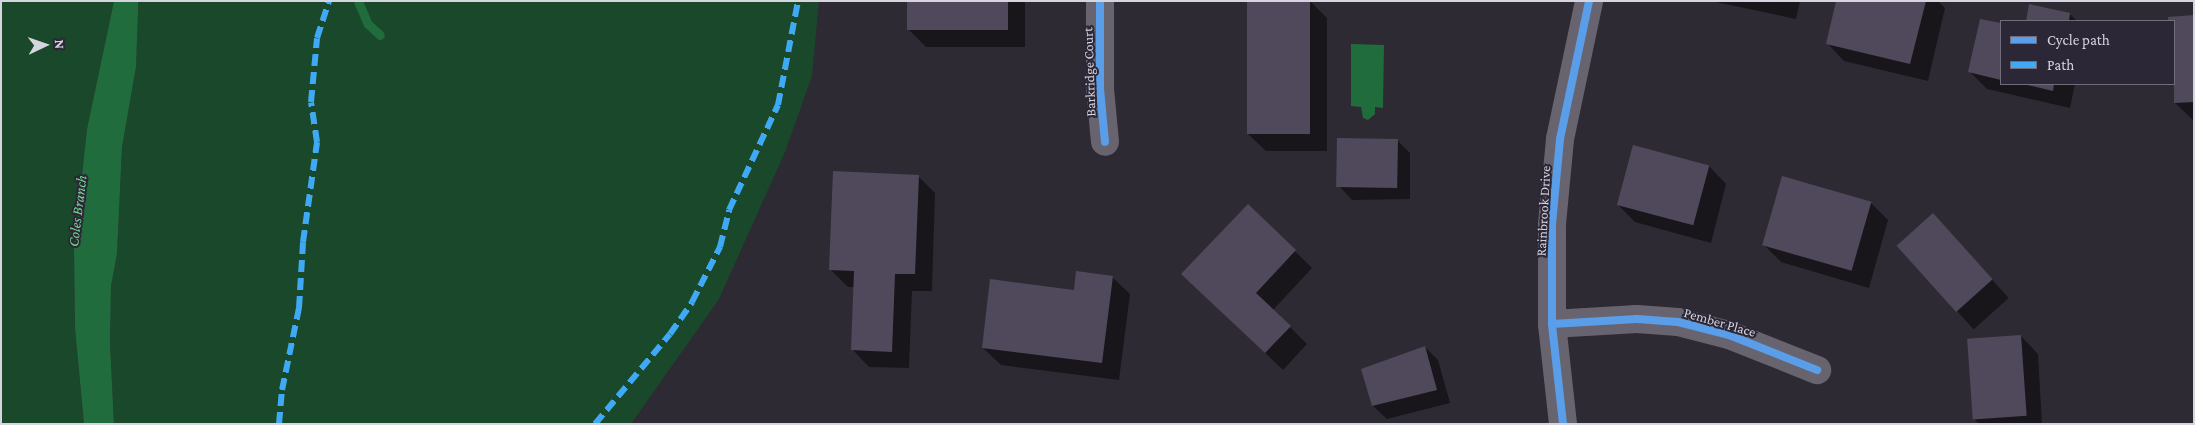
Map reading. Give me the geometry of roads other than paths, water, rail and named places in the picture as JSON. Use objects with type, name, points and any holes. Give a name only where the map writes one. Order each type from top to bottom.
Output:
[{"type":"street","name":"Barkridge Court","points":[[1100,1],[1100,89],[1105,142]]},
{"type":"street","name":"Rainbrook Drive","points":[[1563,424],[1552,324],[1552,224],[1560,139],[1588,1]]},
{"type":"street","name":"Pember Place","points":[[1552,324],[1637,319],[1678,322],[1730,335],[1817,370]]},
{"type":"waterway","points":[[358,1],[368,24],[380,35]]},
{"type":"water label","name":"Coles Branch","points":[[78,211]]}]
